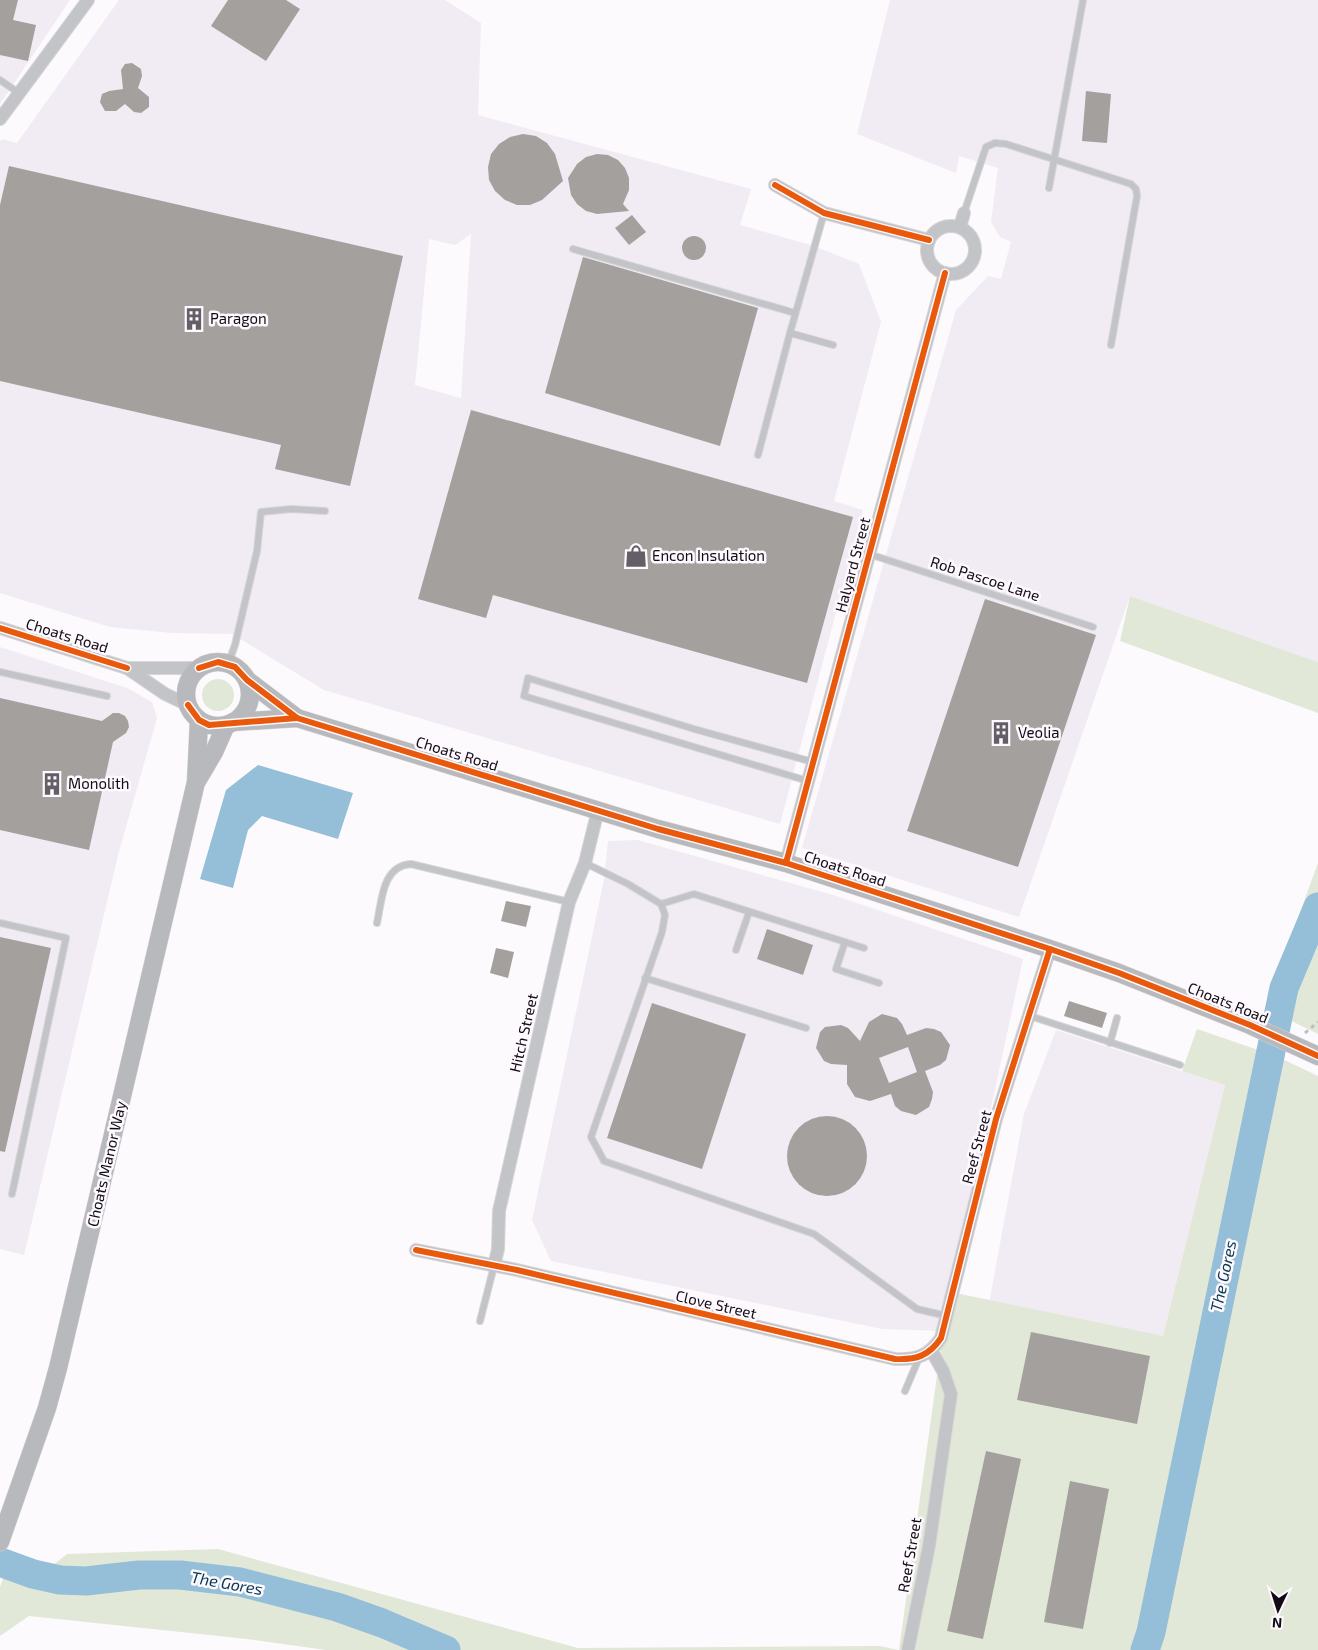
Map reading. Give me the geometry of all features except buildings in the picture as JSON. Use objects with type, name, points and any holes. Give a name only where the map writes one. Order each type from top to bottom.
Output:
[{"type":"street","points":[[0,119],[88,0]]},
{"type":"street","points":[[775,185],[824,213],[929,240]]},
{"type":"street","points":[[960,227],[964,214]]},
{"type":"street","points":[[945,226],[960,227],[971,236],[976,250],[974,257],[966,269],[952,274],[945,273],[932,264],[928,256],[929,240],[938,229],[945,226]]},
{"type":"street","name":"Halyard Street","points":[[786,863],[945,273]]},
{"type":"street","name":"Choats Road","points":[[0,628],[127,668],[166,694],[188,705]]},
{"type":"street","points":[[213,663],[228,664],[236,667],[247,680],[250,696],[249,704],[240,718],[229,724],[209,725],[199,720],[188,705],[187,685],[199,668],[213,663]]},
{"type":"street","name":"Choats Road","points":[[127,668],[199,668]]},
{"type":"street","name":"Choats Road","points":[[247,680],[297,718],[598,810],[786,863],[1050,949],[1119,973],[1250,1025],[1318,1056]]},
{"type":"street","name":"Choats Road","points":[[229,724],[297,718]]},
{"type":"street","name":"Choats Manor Way","points":[[0,1542],[47,1408],[58,1368],[196,782],[199,720]]},
{"type":"street","name":"Choats Manor Way","points":[[196,782],[229,724]]},
{"type":"street","name":"Hitch Street","points":[[494,1266],[498,1249],[498,1211],[569,902],[585,863],[598,810]]},
{"type":"street","name":"Reef Street","points":[[908,1650],[929,1546],[951,1394],[943,1371],[931,1350],[941,1338],[948,1316],[996,1119],[1050,949]]},
{"type":"street","name":"Clove Street","points":[[416,1250],[494,1266],[895,1359],[919,1358]]},
{"type":"street","points":[[919,1358],[931,1350]]},
{"type":"lane","points":[[1049,188],[1083,0]]},
{"type":"lane","points":[[0,80],[19,93]]},
{"type":"lane","points":[[964,214],[986,147],[995,143],[1006,144],[1131,184],[1136,189],[1111,345]]},
{"type":"lane","points":[[758,455],[795,313],[824,213]]},
{"type":"lane","points":[[572,249],[795,313]]},
{"type":"lane","points":[[790,333],[833,344]]},
{"type":"lane","points":[[228,664],[235,645],[257,550],[261,512],[291,509],[324,512]]},
{"type":"lane","name":"Rob Pascoe Lane","points":[[868,554],[1093,628]]},
{"type":"lane","points":[[0,672],[108,696]]},
{"type":"lane","points":[[808,780],[524,696],[528,678],[694,729],[813,762]]},
{"type":"lane","points":[[585,863],[628,884],[661,904],[665,915],[662,932],[591,1137],[604,1161],[814,1234],[917,1309],[948,1316]]},
{"type":"lane","points":[[378,923],[387,879],[394,868],[411,864],[569,902]]},
{"type":"lane","points":[[661,904],[681,896],[694,894],[864,948]]},
{"type":"lane","points":[[736,950],[749,912]]},
{"type":"lane","points":[[0,923],[66,938],[12,1194]]},
{"type":"lane","points":[[845,942],[836,969],[878,983]]},
{"type":"lane","points":[[645,978],[806,1028]]},
{"type":"lane","points":[[1030,1016],[1180,1065]]},
{"type":"lane","points":[[1110,1043],[1117,1018]]},
{"type":"lane","points":[[480,1322],[494,1266]]},
{"type":"lane","points":[[904,1391],[919,1358]]},
{"type":"shaded area","points":[[0,0],[70,0],[0,104]]},
{"type":"shaded area","points":[[119,0],[445,0],[481,23],[478,115],[751,189],[740,225],[814,246],[859,264],[881,322],[834,501],[863,510],[780,824],[324,690],[232,634],[172,633],[110,627],[0,593],[0,142],[2,139],[17,143]],"holes":[[[471,234],[461,398],[415,385],[429,239],[455,245]]]},
{"type":"shaded area","points":[[890,0],[1318,0],[1318,662],[1130,596],[1019,917],[802,848],[956,310],[988,276],[1001,279],[1011,242],[1000,237],[991,222],[998,168],[959,156],[956,173],[857,134]]},
{"type":"shaded area","points":[[0,647],[127,688],[152,702],[157,718],[118,855],[24,1255],[0,1249]]},
{"type":"shaded area","points":[[638,840],[833,895],[1023,959],[943,1331],[882,1329],[551,1261],[532,1220],[604,880],[608,841]]},
{"type":"shaded area","points":[[1056,1030],[1225,1085],[1163,1336],[1076,1650],[925,1650],[1024,1114]]},
{"type":"green space","points":[[1130,596],[1318,662],[1318,713],[1120,641]]},
{"type":"green space","points":[[218,679],[224,680],[229,684],[233,689],[233,701],[229,706],[224,710],[218,711],[212,710],[207,706],[203,701],[202,695],[203,689],[207,684],[212,680]]},
{"type":"green space","points":[[1318,863],[1318,1034],[1265,1008]]},
{"type":"green space","points":[[1197,1029],[1276,1056],[1318,1076],[1318,1650],[899,1650],[943,1332],[951,1292],[1163,1336],[1225,1085],[1182,1071]]},
{"type":"green space","points":[[218,1549],[578,1648],[880,1646],[898,1650],[326,1650],[247,1639],[29,1616],[0,1636],[0,1587],[6,1570],[34,1580],[67,1554]]},
{"type":"water","points":[[258,765],[353,793],[338,839],[262,816],[248,830],[233,888],[200,879],[226,790]]},
{"type":"water","points":[[0,1554],[38,1568],[60,1570],[55,1587],[0,1568]]},
{"type":"waterway","name":"The Gores","points":[[1145,1650],[1151,1632],[1284,988],[1318,907]]},
{"type":"waterway","name":"The Gores","points":[[0,1562],[33,1574],[60,1580],[86,1581],[139,1575],[180,1575],[240,1582],[337,1607],[382,1623],[446,1650]]},
{"type":"cycle path","points":[[775,185],[824,213],[929,240]]},
{"type":"cycle path","points":[[786,863],[945,273]]},
{"type":"cycle path","points":[[0,628],[127,668]]},
{"type":"cycle path","points":[[199,668],[218,662],[235,667],[247,680],[297,718],[658,829],[786,863],[1050,949],[1119,973],[1250,1025],[1318,1056]]},
{"type":"cycle path","points":[[188,705],[199,720],[209,725],[297,718]]},
{"type":"cycle path","points":[[416,1250],[517,1270],[895,1359],[909,1359],[921,1356],[932,1349],[941,1338],[996,1119],[1050,949]]},
{"type":"place","name":"Paragon","points":[[194,319]]},
{"type":"place","name":"Encon Insulation","points":[[636,556]]},
{"type":"place","name":"Veolia","points":[[1001,733]]},
{"type":"place","name":"Monolith","points":[[52,784]]}]
